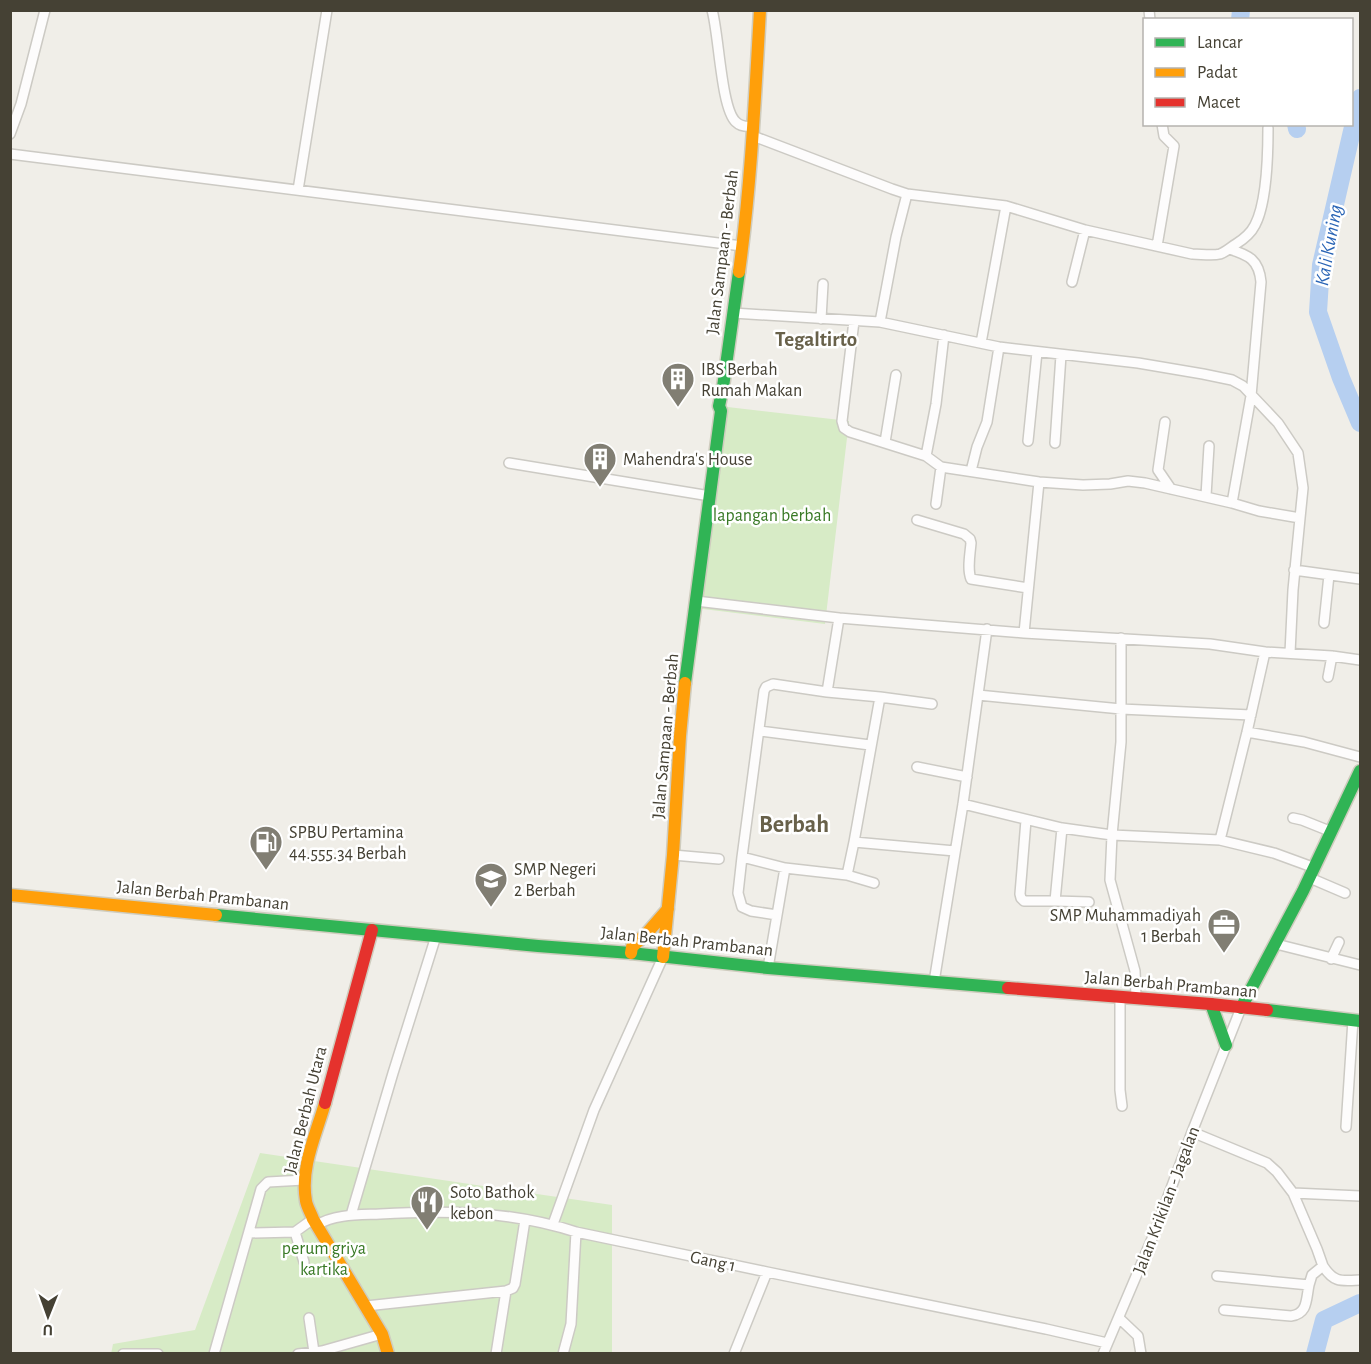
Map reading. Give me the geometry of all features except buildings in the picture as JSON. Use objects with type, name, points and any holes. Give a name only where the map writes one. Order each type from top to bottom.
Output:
[{"type":"main road","name":"Jalan Sampaan - Berbah","points":[[663,957],[685,685],[721,411],[719,406],[742,246],[754,131],[760,10]]},
{"type":"main road","points":[[1241,1008],[1312,873],[1360,771]]},
{"type":"main road","name":"Jalan Berbah Prambanan","points":[[10,895],[768,968],[1136,997],[1357,1020]]},
{"type":"main road","points":[[631,953],[632,947],[668,909]]},
{"type":"main road","name":"Jalan Berbah Utara","points":[[372,930],[307,1161],[304,1180],[306,1203],[315,1222],[382,1334],[388,1353]]},
{"type":"main road","points":[[1211,1004],[1226,1045]]},
{"type":"street","points":[[10,134],[21,104],[45,10]]},
{"type":"street","points":[[298,190],[327,10]]},
{"type":"street","points":[[712,10],[726,99],[731,116],[736,123],[907,194],[1006,206],[1085,230],[1192,254],[1220,254],[1246,238],[1261,212],[1267,162],[1268,128]]},
{"type":"street","points":[[10,100],[21,104]]},
{"type":"street","points":[[1157,246],[1174,146],[1164,136],[1162,126]]},
{"type":"street","points":[[10,154],[742,246]]},
{"type":"street","points":[[880,322],[896,237],[907,194]]},
{"type":"street","points":[[981,343],[1006,206]]},
{"type":"street","points":[[1072,282],[1085,230]]},
{"type":"street","points":[[1229,249],[1240,252],[1255,261],[1260,271],[1251,396],[1232,503]]},
{"type":"street","points":[[821,319],[823,284]]},
{"type":"street","points":[[733,313],[880,322],[999,347],[1138,363],[1213,376],[1232,380],[1243,386],[1278,423],[1298,453],[1303,488],[1294,570],[1290,653]]},
{"type":"street","points":[[854,321],[842,420],[844,428],[850,432],[926,456],[941,467],[1039,482],[1083,485],[1145,483],[1206,496],[1259,511],[1300,518]]},
{"type":"street","points":[[926,456],[936,404],[944,335]]},
{"type":"street","points":[[971,471],[987,422],[999,347]]},
{"type":"street","points":[[1028,441],[1037,352]]},
{"type":"street","points":[[1055,443],[1061,355]]},
{"type":"street","points":[[885,442],[896,375]]},
{"type":"street","points":[[1165,422],[1158,470],[1171,489]]},
{"type":"street","points":[[1206,496],[1209,446]]},
{"type":"street","points":[[508,463],[710,496]]},
{"type":"street","points":[[936,504],[941,467]]},
{"type":"street","points":[[1024,633],[1039,482]]},
{"type":"street","points":[[917,520],[964,534],[970,539],[969,577],[971,579],[1028,588]]},
{"type":"street","points":[[1294,570],[1360,579]]},
{"type":"street","points":[[1324,622],[1329,575]]},
{"type":"street","points":[[696,601],[839,618],[1024,633],[1210,644],[1265,652],[1360,660]]},
{"type":"street","points":[[827,692],[839,618]]},
{"type":"street","points":[[934,982],[963,804],[987,629]]},
{"type":"street","points":[[1121,638],[1121,742],[1110,880],[1135,971],[1136,997]]},
{"type":"street","points":[[1220,840],[1265,652]]},
{"type":"street","points":[[1328,677],[1332,656]]},
{"type":"street","points":[[777,915],[751,911],[742,907],[738,886],[764,691],[773,684],[932,704]]},
{"type":"street","points":[[978,695],[1121,709],[1251,715]]},
{"type":"street","points":[[847,875],[879,697]]},
{"type":"street","points":[[760,731],[870,745]]},
{"type":"street","points":[[1247,732],[1304,742],[1360,756]]},
{"type":"street","points":[[917,767],[967,777]]},
{"type":"street","points":[[963,804],[1062,828],[1112,835],[1220,840],[1274,853],[1345,893]]},
{"type":"street","points":[[1293,818],[1332,832]]},
{"type":"street","points":[[1026,820],[1021,898],[1024,901],[1089,902]]},
{"type":"street","points":[[1055,901],[1062,828]]},
{"type":"street","points":[[854,842],[955,851]]},
{"type":"street","points":[[673,855],[720,859]]},
{"type":"street","points":[[742,857],[785,868],[847,875],[874,883]]},
{"type":"street","points":[[768,968],[785,868]]},
{"type":"street","points":[[351,1215],[436,936]]},
{"type":"street","points":[[1331,959],[1339,942]]},
{"type":"street","points":[[1276,944],[1360,965]]},
{"type":"street","points":[[553,1224],[594,1110],[663,957]]},
{"type":"street","points":[[1120,996],[1122,1106]]},
{"type":"street","name":"Jalan Krikilan - Jagalan","points":[[1103,1353],[1154,1234],[1241,1008]]},
{"type":"street","points":[[1346,1127],[1357,1020]]},
{"type":"street","points":[[1192,1132],[1267,1163],[1293,1193],[1329,1276],[1336,1280],[1360,1280]]},
{"type":"street","points":[[214,1353],[261,1189],[268,1182],[304,1180]]},
{"type":"street","points":[[1293,1193],[1360,1196]]},
{"type":"street","name":"Gang 1","points":[[295,1232],[315,1222],[351,1215],[430,1211],[478,1213],[553,1224],[576,1232],[1107,1343]]},
{"type":"street","points":[[366,1306],[506,1291],[513,1288],[525,1220]]},
{"type":"street","points":[[249,1233],[295,1232],[304,1262]]},
{"type":"street","points":[[563,1353],[571,1324],[576,1232]]},
{"type":"street","points":[[1224,1310],[1298,1315],[1304,1309],[1312,1275],[1323,1266]]},
{"type":"street","points":[[735,1353],[767,1272]]},
{"type":"street","points":[[1217,1276],[1309,1285]]},
{"type":"street","points":[[496,1353],[506,1291]]},
{"type":"street","points":[[309,1318],[319,1352]]},
{"type":"street","points":[[1119,1318],[1138,1336],[1141,1353]]},
{"type":"street","points":[[298,1353],[319,1352],[382,1334]]},
{"type":"street","points":[[123,1353],[158,1353]]},
{"type":"green space","name":"lapangan berbah","points":[[719,406],[849,421],[825,624],[695,608]]},
{"type":"green space","name":"perum griya kartika","points":[[260,1153],[612,1205],[612,1353],[111,1354],[113,1344],[195,1330]]},
{"type":"waterway","points":[[1240,18],[1241,10]]},
{"type":"waterway","name":"Kali Kuning","points":[[1360,98],[1321,265],[1318,312],[1341,378],[1360,423]]},
{"type":"waterway","points":[[1315,1354],[1324,1320],[1360,1303]]},
{"type":"traffic: fast","points":[[685,683],[721,411],[719,406],[739,272]]},
{"type":"traffic: fast","points":[[1241,1008],[1303,891],[1360,771]]},
{"type":"traffic: fast","points":[[216,915],[631,953],[768,968],[1008,988]]},
{"type":"traffic: fast","points":[[1211,1004],[1226,1045]]},
{"type":"traffic: fast","points":[[1267,1010],[1360,1021]]},
{"type":"traffic: slow","points":[[739,272],[750,174],[760,10]]},
{"type":"traffic: slow","points":[[663,957],[673,855],[685,683]]},
{"type":"traffic: slow","points":[[10,895],[216,915]]},
{"type":"traffic: slow","points":[[631,953],[632,947],[668,909]]},
{"type":"traffic: slow","points":[[325,1103],[307,1163],[305,1176],[307,1203],[313,1219],[382,1334],[388,1354]]},
{"type":"traffic: jam","points":[[325,1103],[372,930]]},
{"type":"traffic: jam","points":[[1008,988],[1267,1010]]},
{"type":"place","name":"IBS Berbah Rumah Makan","points":[[678,408]]},
{"type":"place","name":"Mahendra's House","points":[[600,488]]},
{"type":"place","name":"SPBU Pertamina 44.555.34 Berbah","points":[[266,871]]},
{"type":"place","name":"SMP Negeri 2 Berbah","points":[[491,908]]},
{"type":"place","name":"SMP Muhammadiyah 1 Berbah","points":[[1224,954]]},
{"type":"place","name":"Soto Bathok kebon","points":[[427,1231]]},
{"type":"district","name":"Tegaltirto","points":[[816,339]]},
{"type":"district","name":"Berbah","points":[[794,824]]}]
